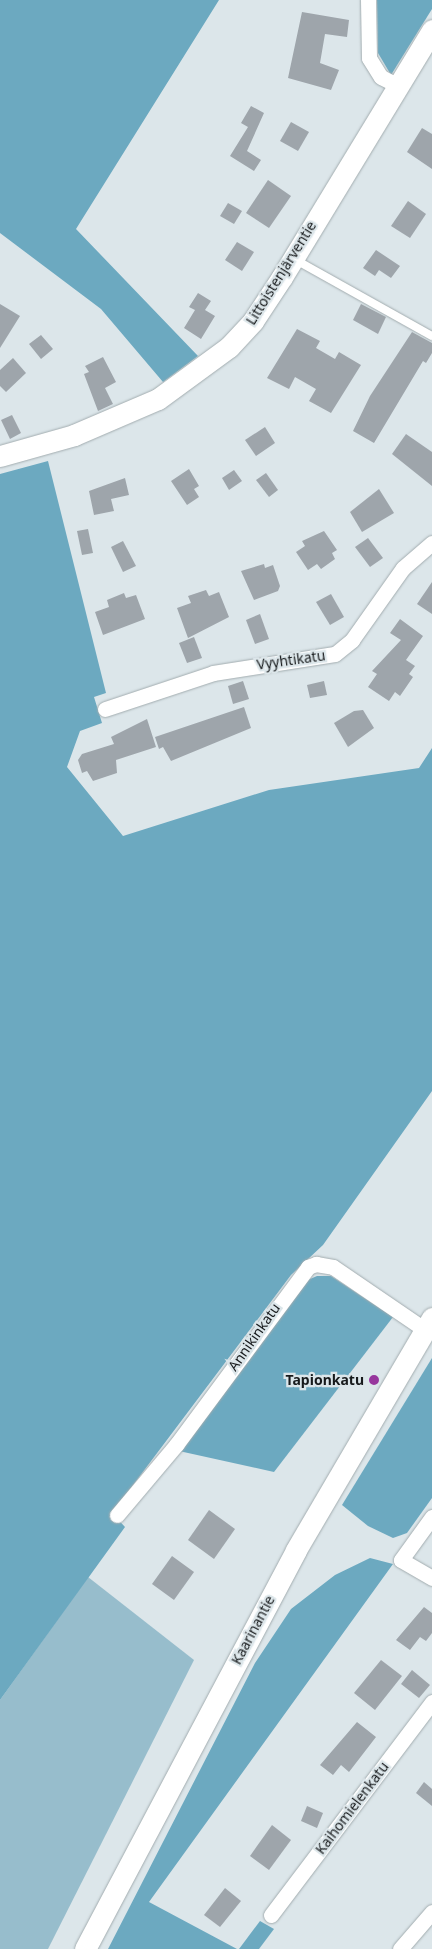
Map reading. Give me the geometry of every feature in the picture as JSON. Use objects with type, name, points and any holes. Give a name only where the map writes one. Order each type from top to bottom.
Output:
[{"type":"main road","name":"Littoistenjärventie","points":[[0,456],[74,435],[180,387],[253,321],[432,30]]},
{"type":"main road","name":"Kaarinantie","points":[[85,1949],[296,1550],[428,1323]]},
{"type":"street","points":[[368,0],[369,58],[381,77],[397,85]]},
{"type":"street","name":"Vyyhtikatu","points":[[105,708],[213,673],[335,654],[352,640],[403,568],[432,543]]},
{"type":"street","name":"Annikinkatu","points":[[117,1514],[176,1445],[308,1267],[333,1267],[428,1323]]},
{"type":"street","points":[[432,1517],[401,1560],[432,1578]]},
{"type":"street","name":"Kaihomielenkatu","points":[[271,1914],[432,1702]]},
{"type":"street","points":[[400,1949],[432,1911]]},
{"type":"lane","points":[[292,258],[432,336]]},
{"type":"shaded area","points":[[0,0],[219,0],[76,229],[198,356],[163,382],[101,309],[0,233]]},
{"type":"shaded area","points":[[377,0],[432,0],[432,9],[391,75],[378,53]]},
{"type":"shaded area","points":[[48,461],[106,693],[94,697],[102,723],[80,731],[67,767],[123,836],[269,790],[419,768],[432,748],[432,1091],[323,1245],[291,1275],[112,1513],[125,1527],[0,1700],[0,474]]},
{"type":"shaded area","points":[[317,1276],[331,1276],[393,1317],[274,1472],[179,1451],[303,1282]]},
{"type":"shaded area","points":[[432,1358],[432,1498],[407,1533],[393,1538],[368,1526],[342,1505]]},
{"type":"shaded area","points":[[370,1558],[393,1564],[149,1902],[237,1949],[108,1949],[255,1663],[291,1609],[335,1575]]},
{"type":"shaded area","points":[[88,1577],[194,1660],[48,1949],[0,1949],[0,1700]]},
{"type":"shaded area","points":[[260,1921],[274,1929],[259,1949],[239,1949]]},
{"type":"building","points":[[302,12],[349,20],[347,37],[325,34],[320,63],[339,70],[331,90],[288,78]]},
{"type":"building","points":[[251,106],[264,113],[247,151],[261,160],[254,171],[230,156],[248,127],[241,123]]},
{"type":"building","points":[[291,122],[309,132],[298,151],[280,141]]},
{"type":"building","points":[[422,128],[432,134],[432,169],[407,152]]},
{"type":"building","points":[[268,180],[291,196],[269,228],[246,213]]},
{"type":"building","points":[[408,201],[426,214],[410,238],[391,226]]},
{"type":"building","points":[[228,203],[242,211],[234,224],[220,216]]},
{"type":"building","points":[[237,242],[254,252],[242,271],[225,260]]},
{"type":"building","points":[[376,250],[400,266],[391,278],[379,270],[375,276],[363,268]]},
{"type":"building","points":[[198,293],[211,301],[205,310],[215,316],[201,339],[184,328],[195,310],[189,307]]},
{"type":"building","points":[[0,304],[20,316],[0,348]]},
{"type":"building","points":[[361,304],[386,317],[378,334],[353,320]]},
{"type":"building","points":[[297,329],[320,341],[316,348],[335,359],[339,352],[361,365],[331,413],[309,401],[316,389],[295,377],[289,389],[267,378]]},
{"type":"building","points":[[412,332],[432,343],[432,353],[426,363],[423,361],[374,443],[353,431],[370,396]]},
{"type":"building","points":[[41,335],[53,349],[41,359],[29,344]]},
{"type":"building","points":[[103,357],[116,382],[105,388],[113,404],[98,411],[84,374],[89,372],[85,366]]},
{"type":"building","points":[[13,358],[26,373],[6,392],[0,386],[0,370]]},
{"type":"building","points":[[12,415],[21,433],[10,439],[1,420]]},
{"type":"building","points":[[265,427],[275,443],[256,456],[245,440]]},
{"type":"building","points":[[406,434],[432,452],[432,486],[392,454]]},
{"type":"building","points":[[189,469],[199,486],[194,489],[199,497],[187,505],[171,481]]},
{"type":"building","points":[[234,470],[242,481],[229,490],[222,478]]},
{"type":"building","points":[[266,473],[278,490],[269,497],[256,480]]},
{"type":"building","points":[[125,478],[129,495],[111,499],[114,511],[94,515],[89,491]]},
{"type":"building","points":[[379,489],[394,513],[362,532],[350,512]]},
{"type":"building","points":[[88,529],[93,553],[82,555],[77,531]]},
{"type":"building","points":[[324,531],[337,550],[332,553],[335,559],[321,569],[317,564],[308,570],[296,552],[305,546],[302,541]]},
{"type":"building","points":[[368,538],[383,558],[370,567],[355,547]]},
{"type":"building","points":[[123,541],[136,566],[123,572],[111,547]]},
{"type":"building","points":[[264,564],[265,568],[273,565],[280,586],[278,591],[254,600],[241,571]]},
{"type":"building","points":[[432,582],[432,614],[417,604]]},
{"type":"building","points":[[206,590],[209,596],[219,592],[229,617],[188,638],[177,608],[191,603],[188,596]]},
{"type":"building","points":[[124,593],[126,598],[136,595],[145,619],[103,635],[95,612],[109,607],[107,600]]},
{"type":"building","points":[[331,594],[344,617],[330,625],[316,602]]},
{"type":"building","points":[[260,614],[269,639],[255,644],[246,620]]},
{"type":"building","points":[[400,619],[423,636],[406,660],[415,666],[409,674],[413,677],[400,696],[395,692],[389,701],[368,687],[377,674],[372,671],[401,640],[390,633]]},
{"type":"building","points":[[194,637],[202,658],[187,663],[179,643]]},
{"type":"building","points":[[243,681],[249,699],[233,704],[228,686]]},
{"type":"building","points":[[324,681],[327,695],[310,698],[307,685]]},
{"type":"building","points":[[244,707],[251,728],[171,761],[163,747],[159,749],[155,737]]},
{"type":"building","points":[[363,710],[374,728],[348,747],[334,723],[354,711]]},
{"type":"building","points":[[147,719],[156,747],[116,760],[117,773],[93,781],[87,771],[82,773],[78,760],[82,754],[114,744],[111,737]]},
{"type":"building","points":[[209,1510],[235,1529],[214,1559],[188,1540]]},
{"type":"building","points":[[172,1556],[194,1572],[174,1600],[152,1584]]},
{"type":"building","points":[[424,1607],[432,1613],[432,1633],[426,1641],[420,1637],[410,1650],[396,1640]]},
{"type":"building","points":[[381,1660],[402,1676],[375,1710],[354,1693]]},
{"type":"building","points":[[412,1670],[430,1685],[419,1698],[401,1684]]},
{"type":"building","points":[[357,1722],[376,1737],[349,1772],[341,1765],[333,1775],[320,1765]]},
{"type":"building","points":[[424,1782],[432,1789],[432,1806],[416,1793]]},
{"type":"building","points":[[307,1806],[323,1813],[317,1828],[301,1821]]},
{"type":"building","points":[[272,1825],[291,1840],[269,1870],[250,1856]]},
{"type":"building","points":[[225,1888],[241,1901],[220,1927],[204,1915]]},
{"type":"place","name":"Tapionkatu","points":[[374,1380]]}]
